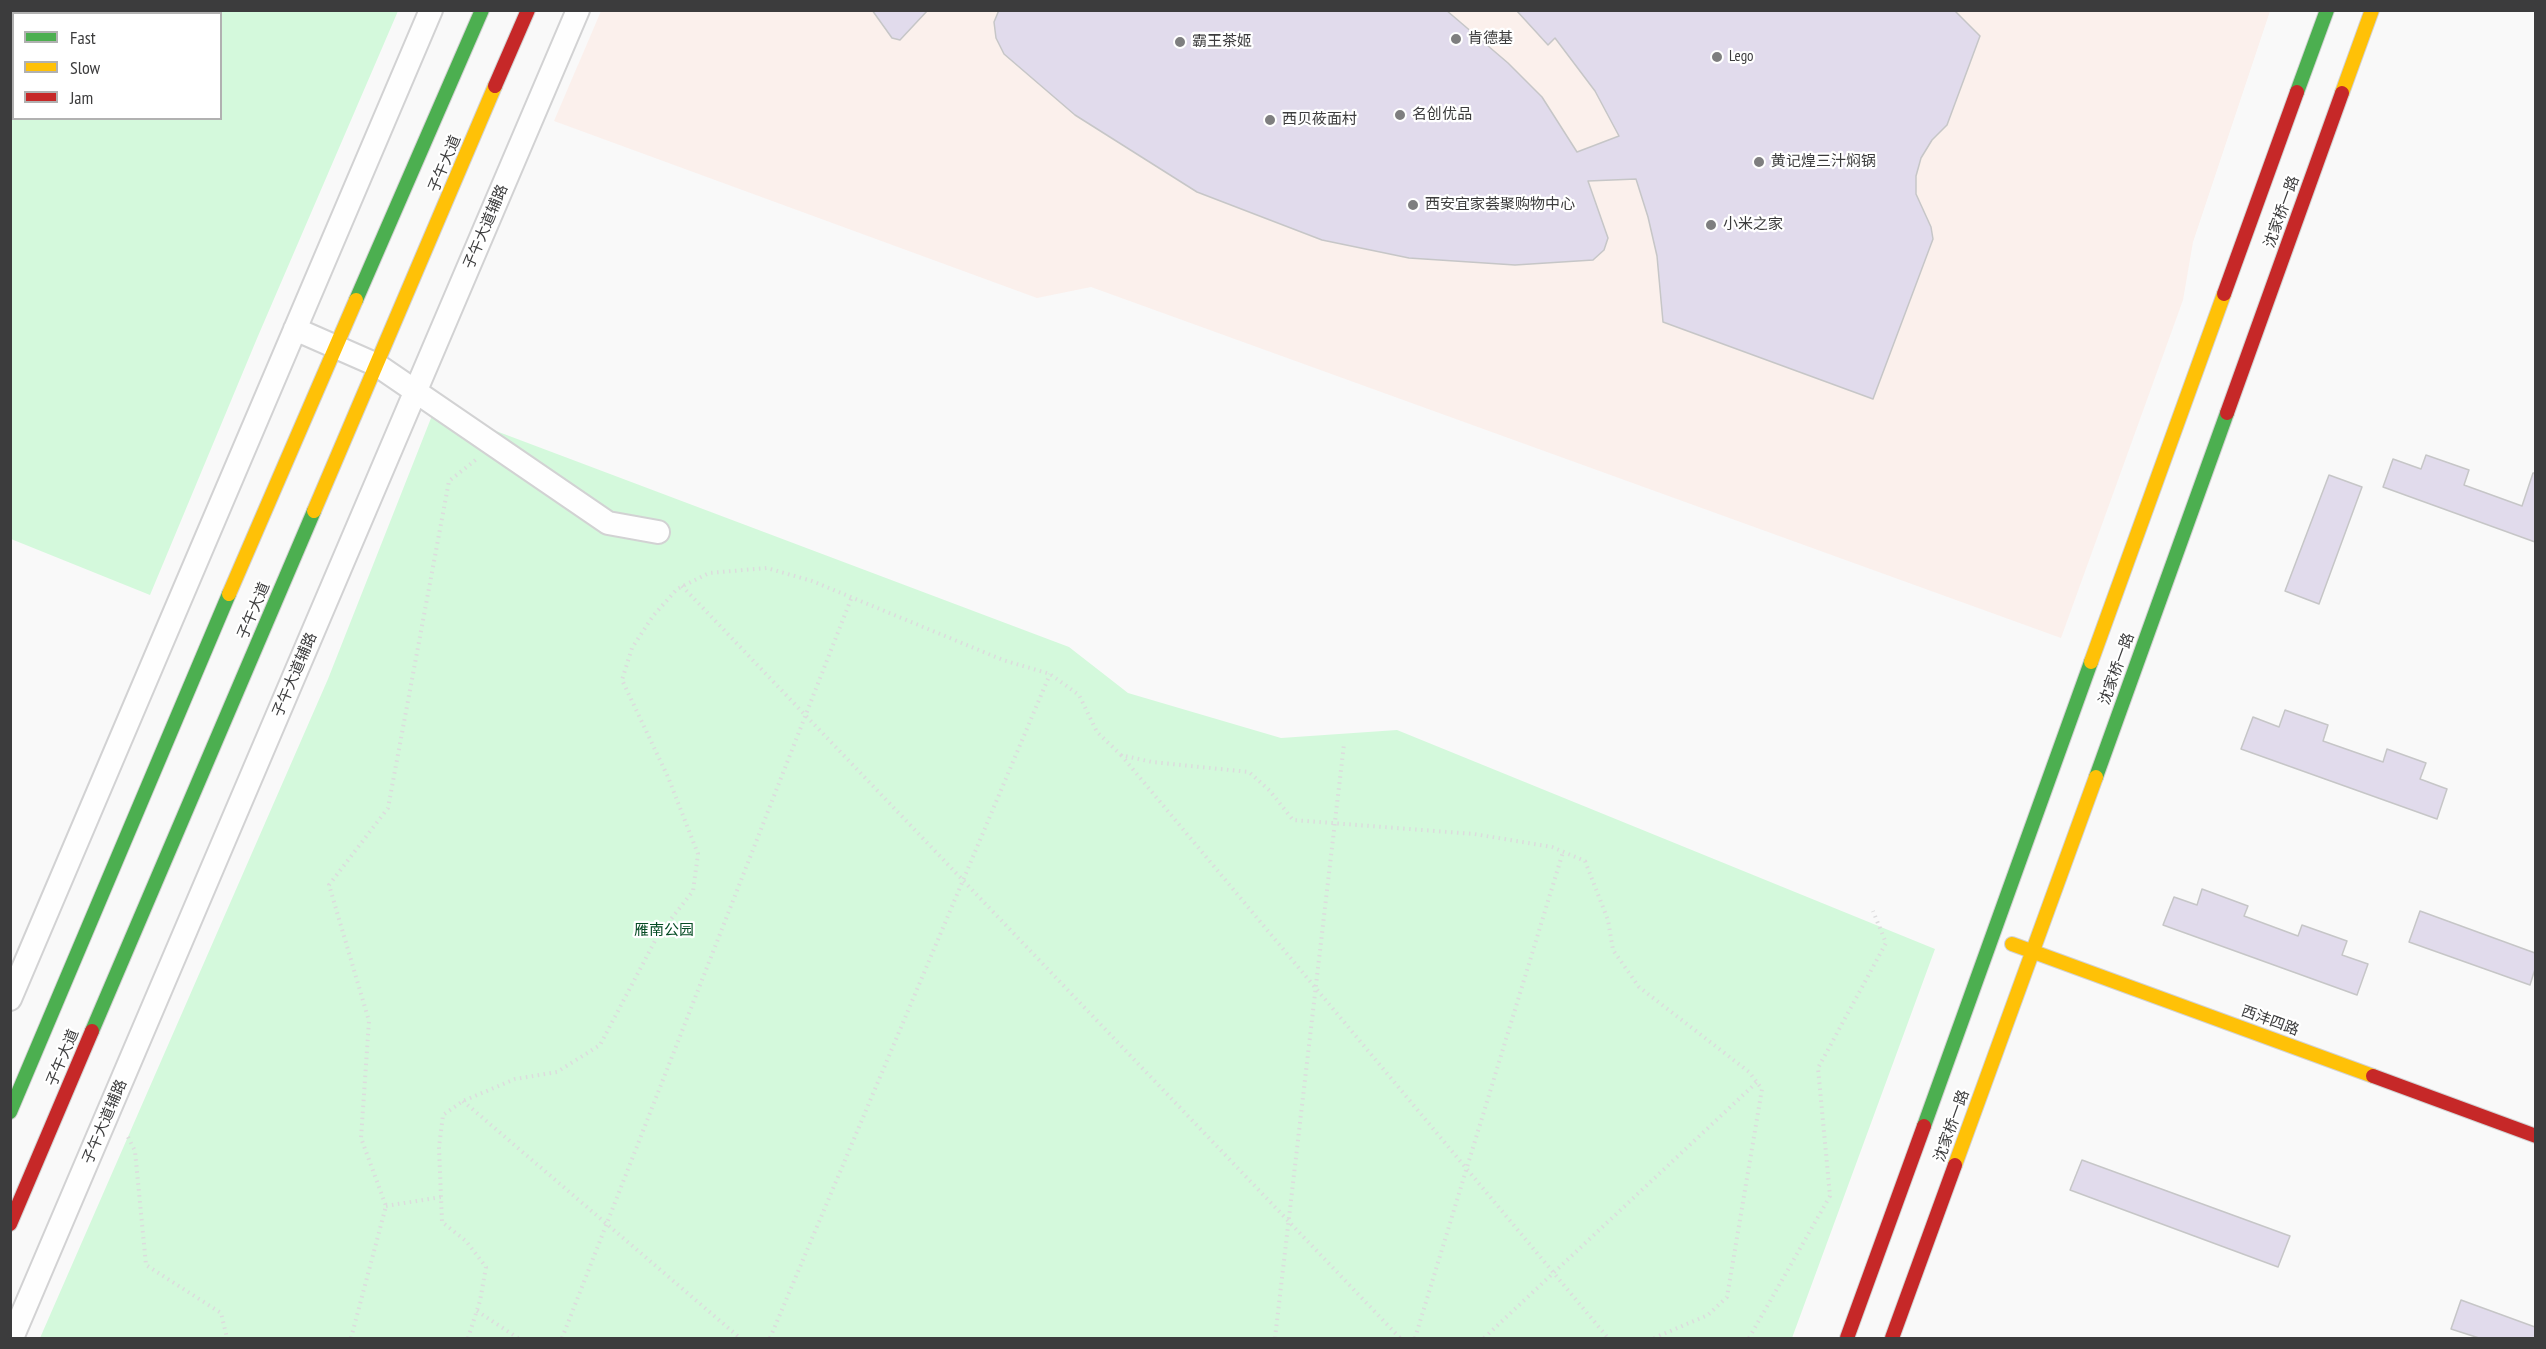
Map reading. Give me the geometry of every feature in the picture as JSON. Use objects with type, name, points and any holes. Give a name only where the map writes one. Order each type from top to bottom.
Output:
[{"type":"main road","name":"子午大道","points":[[10,1112],[212,633],[482,10]]},
{"type":"main road","name":"子午大道","points":[[10,1224],[528,10]]},
{"type":"main road","name":"沈家桥一路","points":[[1847,1338],[2327,10]]},
{"type":"main road","name":"沈家桥一路","points":[[1892,1338],[2372,10]]},
{"type":"main road","name":"西沣四路","points":[[1993,937],[2535,1136]]},
{"type":"street","points":[[10,999],[431,10]]},
{"type":"street","name":"子午大道辅路","points":[[12,1338],[578,10]]},
{"type":"street","points":[[295,329],[377,365],[608,523],[658,532]]},
{"type":"path","points":[[351,1338],[386,1206],[361,1138],[369,1021],[329,885],[388,808],[449,481],[482,454]]},
{"type":"path","points":[[469,1338],[486,1267],[466,1241],[442,1222],[439,1147],[443,1115],[463,1101],[515,1079],[557,1072],[600,1045],[657,937],[693,891],[698,855],[668,777],[622,680],[632,648],[653,616],[677,589],[709,573],[767,568],[812,581],[1003,660],[1050,674],[1079,695],[1097,732],[1121,755],[1608,1338]]},
{"type":"path","points":[[682,586],[1400,1338]]},
{"type":"path","points":[[562,1338],[851,598]]},
{"type":"path","points":[[770,1338],[1050,674]]},
{"type":"path","points":[[1275,1338],[1344,744]]},
{"type":"path","points":[[1121,755],[1152,762],[1249,772],[1270,791],[1293,820],[1334,825],[1474,834],[1552,847],[1585,861],[1608,920],[1613,950],[1639,987],[1749,1072],[1762,1089],[1727,1297],[1708,1315],[1654,1338]]},
{"type":"path","points":[[1415,1338],[1563,852]]},
{"type":"path","points":[[1749,1338],[1830,1196],[1818,1068],[1886,943],[1873,911]]},
{"type":"path","points":[[1484,1338],[1757,1082]]},
{"type":"path","points":[[463,1101],[740,1338]]},
{"type":"path","points":[[128,1137],[135,1151],[146,1265],[221,1313],[227,1338]]},
{"type":"path","points":[[386,1206],[441,1197]]},
{"type":"path","points":[[477,1311],[518,1338]]},
{"type":"shaded area","points":[[601,11],[2270,11],[2193,242],[2183,300],[2061,638],[1091,287],[1037,298],[554,121]]},
{"type":"green space","points":[[10,11],[398,11],[258,336],[150,595],[11,539]]},
{"type":"green space","name":"雁南公园","points":[[435,408],[1069,647],[1128,693],[1281,738],[1397,730],[1935,949],[1792,1338],[40,1338],[328,679]]},
{"type":"building","points":[[872,10],[928,10],[900,40],[892,38]]},
{"type":"building","name":"西安宜家荟聚购物中心","points":[[999,10],[1446,10],[1508,63],[1542,97],[1577,152],[1619,136],[1595,91],[1555,38],[1548,45],[1516,10],[1954,10],[1980,36],[1947,125],[1932,140],[1921,158],[1916,176],[1916,194],[1931,227],[1933,239],[1873,399],[1663,322],[1657,256],[1636,179],[1588,181],[1608,238],[1604,250],[1593,260],[1515,265],[1409,258],[1322,240],[1197,192],[1075,115],[1004,54],[996,38],[994,22]]},
{"type":"building","points":[[2426,455],[2469,470],[2464,485],[2522,506],[2533,473],[2535,473],[2535,542],[2383,487],[2393,459],[2421,469]]},
{"type":"building","points":[[2329,475],[2362,487],[2319,604],[2285,591]]},
{"type":"building","points":[[2285,710],[2328,725],[2323,741],[2383,762],[2387,749],[2426,763],[2420,779],[2447,789],[2437,819],[2241,749],[2253,717],[2279,727]]},
{"type":"building","points":[[2202,889],[2248,906],[2244,916],[2298,936],[2302,925],[2347,941],[2342,955],[2368,964],[2357,995],[2163,925],[2174,897],[2197,905]]},
{"type":"building","points":[[2420,911],[2535,953],[2535,969],[2530,985],[2409,942]]},
{"type":"building","points":[[2082,1160],[2290,1236],[2278,1267],[2070,1190]]},
{"type":"building","points":[[2461,1300],[2535,1327],[2535,1338],[2479,1338],[2451,1329]]},
{"type":"traffic: fast","points":[[356,300],[482,10]]},
{"type":"traffic: fast","points":[[2297,92],[2327,10]]},
{"type":"traffic: fast","points":[[2096,777],[2227,413]]},
{"type":"traffic: fast","points":[[92,1031],[314,511]]},
{"type":"traffic: fast","points":[[10,1112],[229,594]]},
{"type":"traffic: fast","points":[[1924,1126],[2091,662]]},
{"type":"traffic: slow","points":[[2342,93],[2372,10]]},
{"type":"traffic: slow","points":[[314,511],[495,86]]},
{"type":"traffic: slow","points":[[2091,662],[2224,294]]},
{"type":"traffic: slow","points":[[229,594],[356,300]]},
{"type":"traffic: slow","points":[[1955,1165],[2096,777]]},
{"type":"traffic: slow","points":[[2012,944],[2373,1076]]},
{"type":"traffic: jam","points":[[495,86],[528,10]]},
{"type":"traffic: jam","points":[[2224,294],[2297,92]]},
{"type":"traffic: jam","points":[[2227,413],[2342,93]]},
{"type":"traffic: jam","points":[[10,1224],[92,1031]]},
{"type":"traffic: jam","points":[[2373,1076],[2536,1136]]},
{"type":"traffic: jam","points":[[1847,1338],[1924,1126]]},
{"type":"traffic: jam","points":[[1892,1338],[1955,1165]]},
{"type":"place","name":"肯德基","points":[[1456,39]]},
{"type":"place","name":"霸王茶姬","points":[[1180,42]]},
{"type":"place","name":"Lego","points":[[1717,57]]},
{"type":"place","name":"名创优品","points":[[1400,115]]},
{"type":"place","name":"西贝莜面村","points":[[1270,120]]},
{"type":"place","name":"黄记煌三汁焖锅","points":[[1759,162]]},
{"type":"place","name":"西安宜家荟聚购物中心","points":[[1413,205]]},
{"type":"place","name":"小米之家","points":[[1711,225]]}]
